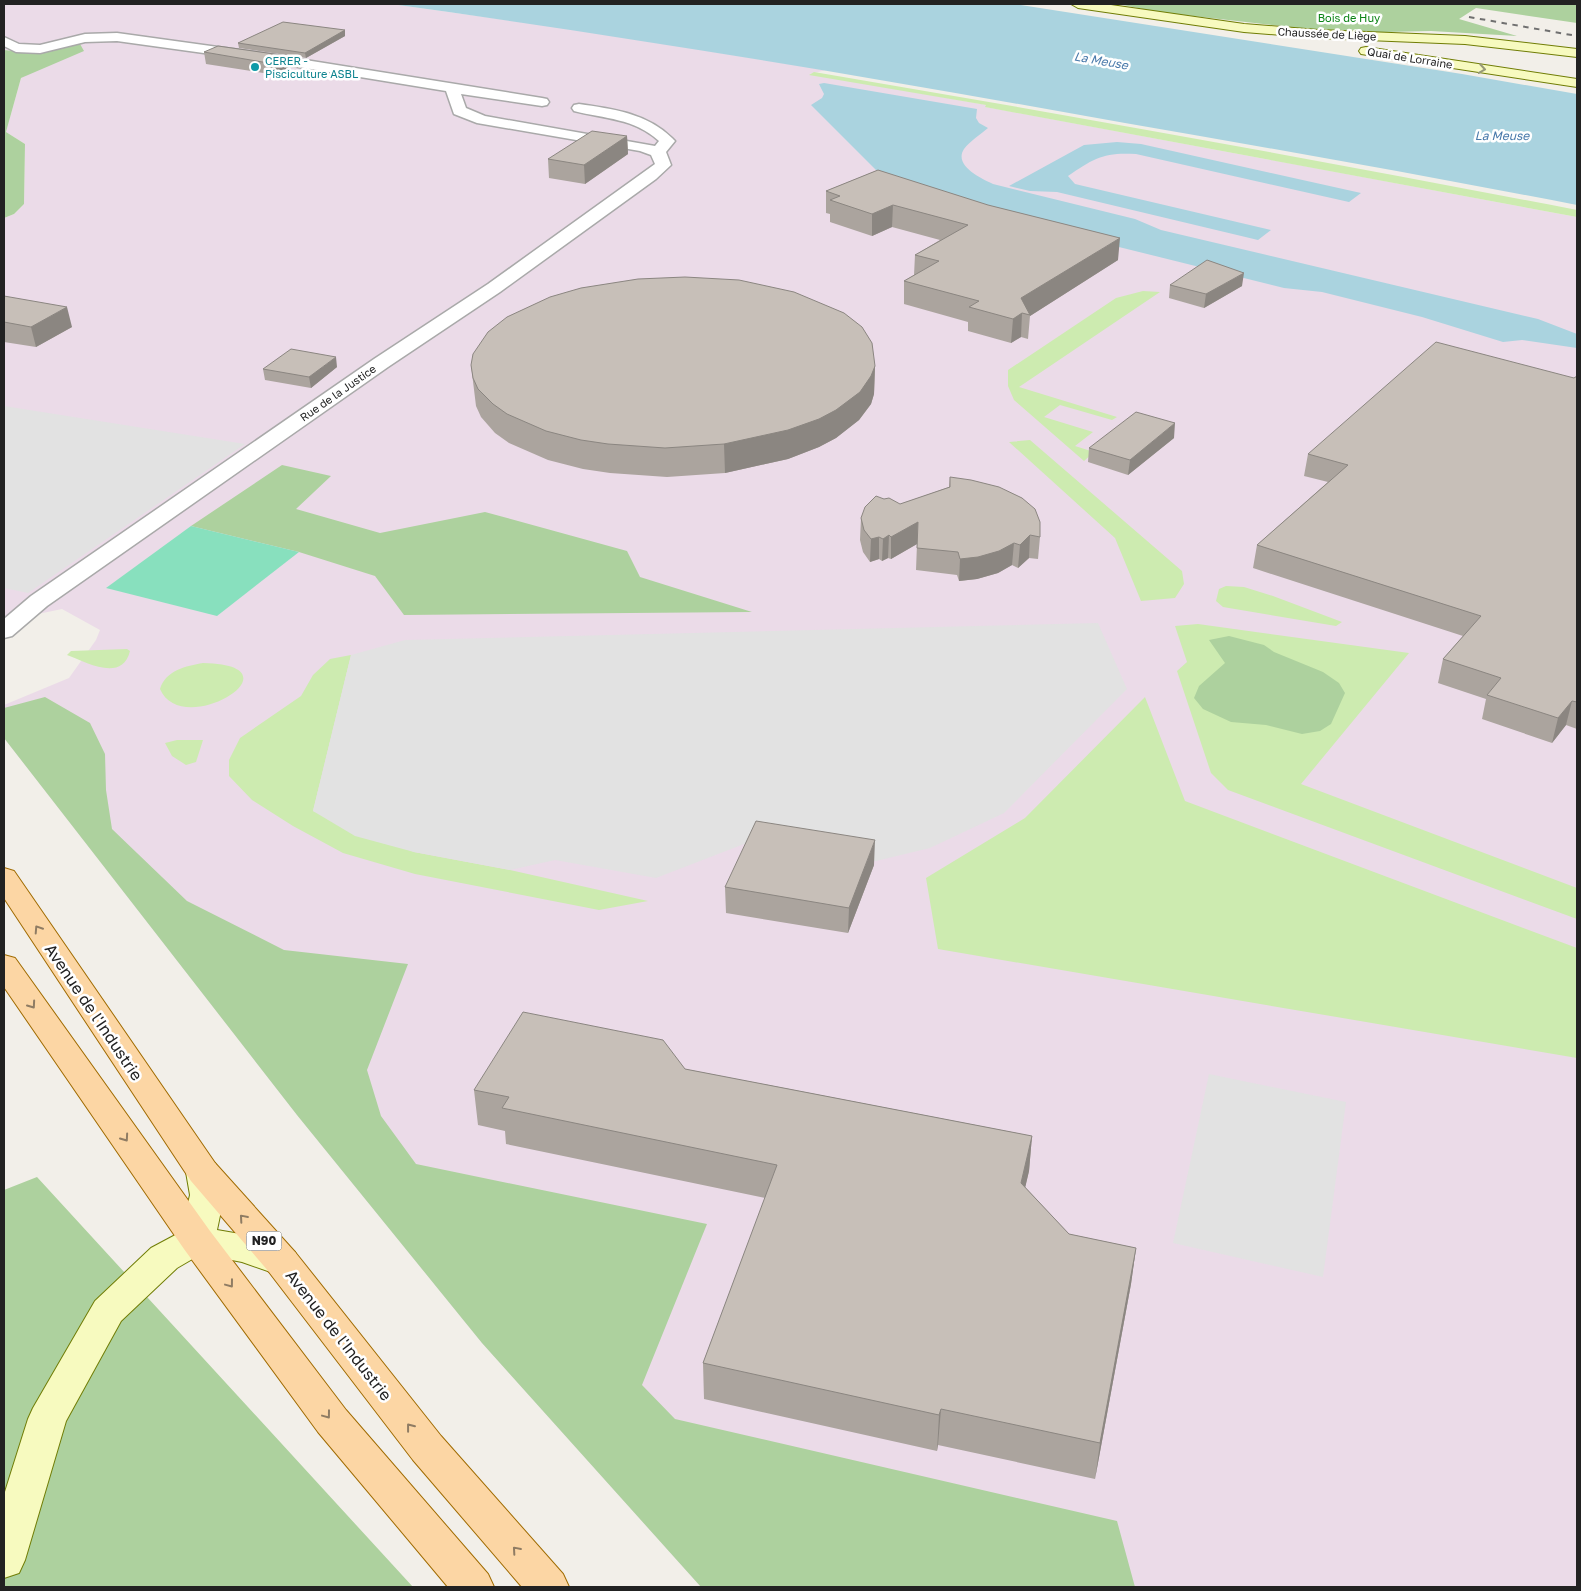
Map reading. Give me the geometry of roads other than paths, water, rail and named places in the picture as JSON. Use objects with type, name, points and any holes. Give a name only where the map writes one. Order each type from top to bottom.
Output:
[{"type":"main road","name":"Chaussée de Liège","points":[[1078,4],[1244,28],[1318,34],[1465,40],[1577,53]]},
{"type":"main road","name":"Quai de Lorraine","points":[[1244,28],[1344,48],[1577,83]]},
{"type":"main road","points":[[1577,59],[1568,66],[1577,83]]},
{"type":"main road","name":"Avenue de l'Industrie","points":[[4,877],[203,1172],[282,1262],[427,1448],[548,1587]]},
{"type":"main road","points":[[4,965],[197,1240],[332,1421],[473,1587]]},
{"type":"main road","points":[[197,1240],[207,1195],[203,1172]]},
{"type":"main road","points":[[4,1560],[47,1419],[108,1311],[164,1258],[197,1240],[246,1249],[282,1262]]},
{"type":"street","points":[[4,41],[16,48],[40,49],[84,38],[117,37],[268,58],[542,102]]},
{"type":"street","points":[[452,88],[459,111],[482,120],[643,147],[658,152]]},
{"type":"street","name":"Rue de la Justice","points":[[4,631],[39,602],[373,369],[494,288],[663,165],[658,152],[668,141],[655,128],[627,117],[579,108]]},
{"type":"water","name":"La Meuse","points":[[391,4],[1015,4],[1462,74],[1577,94],[1577,205],[1295,153],[850,75],[667,45]]},
{"type":"water","points":[[824,83],[977,109],[976,118],[979,123],[988,128],[972,140],[964,149],[962,161],[970,171],[993,184],[1135,219],[1161,230],[1538,319],[1577,334],[1577,348],[1522,340],[1503,342],[1422,317],[1322,292],[1284,288],[946,204],[880,174],[811,105],[822,98],[824,94],[819,84]]},
{"type":"water","points":[[1117,142],[1141,144],[1361,193],[1349,202],[1136,154],[1107,155],[1085,165],[1068,176],[1075,184],[1271,230],[1258,240],[1057,192],[1030,191],[1009,186],[1084,145]]},
{"type":"railway","points":[[1469,17],[1577,36]]},
{"type":"place","name":"CERER - Pisciculture ASBL","points":[[255,67]]},
{"type":"park label","name":"Bois de Huy","points":[[1349,18]]}]
